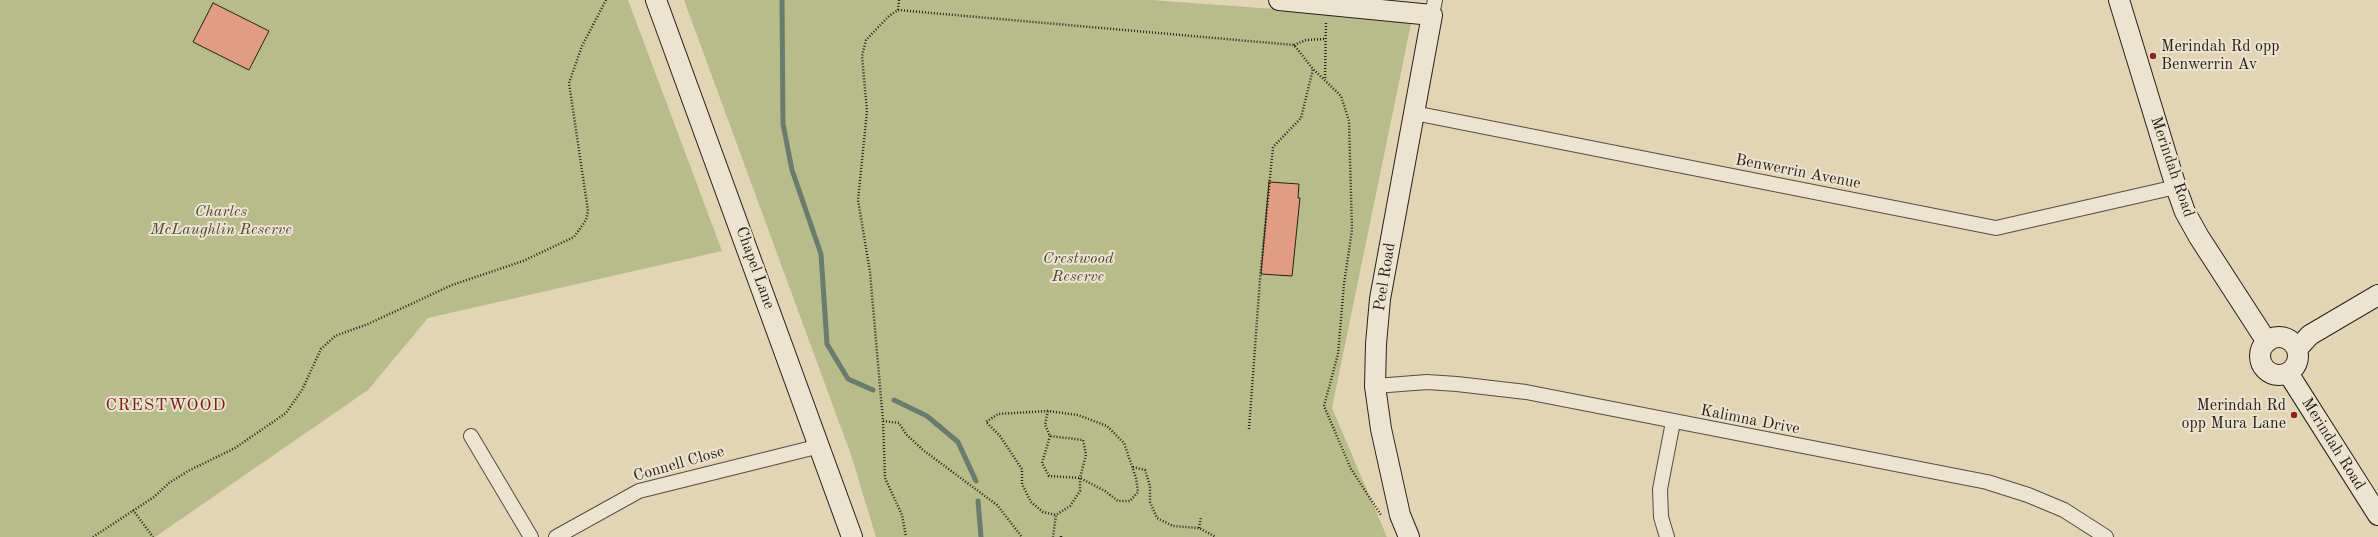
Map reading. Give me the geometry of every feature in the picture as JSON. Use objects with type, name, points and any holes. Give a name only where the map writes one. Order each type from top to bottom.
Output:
[{"type":"main road","name":"Chapel Lane","points":[[656,0],[852,537]]},
{"type":"main road","points":[[1279,0],[1434,8]]},
{"type":"main road","name":"Merindah Road","points":[[2119,0],[2176,187],[2199,237],[2267,342]]},
{"type":"main road","name":"Peel Road","points":[[1409,537],[1400,515],[1389,472],[1375,386],[1376,344],[1380,299],[1434,8]]},
{"type":"main road","points":[[2297,350],[2310,335],[2378,295]]},
{"type":"main road","points":[[2283,337],[2291,341],[2297,350],[2297,363],[2288,373],[2273,374],[2264,367],[2260,356],[2262,348],[2267,342],[2272,338],[2283,337]]},
{"type":"main road","name":"Merindah Road","points":[[2288,373],[2378,515]]},
{"type":"street","name":"Benwerrin Avenue","points":[[1414,113],[1996,228],[2176,187]]},
{"type":"street","name":"Kalimna Drive","points":[[1375,386],[1427,382],[1490,387],[1526,392],[1673,422],[1987,482],[2028,495],[2064,510],[2106,537]]},
{"type":"street","points":[[1667,537],[1661,517],[1660,489],[1673,422]]},
{"type":"street","points":[[471,436],[531,537]]},
{"type":"street","name":"Connell Close","points":[[556,537],[639,491],[820,446]]},
{"type":"path","points":[[93,537],[188,471],[235,448],[286,413],[302,390],[321,349],[335,336],[368,324],[452,285],[524,261],[574,237],[586,220],[588,211],[569,83],[582,46],[606,0]]},
{"type":"path","points":[[898,10],[899,0]]},
{"type":"path","points":[[906,537],[902,515],[885,478],[883,421],[870,272],[858,200],[867,111],[862,56],[866,40],[889,16],[898,10],[1294,45],[1306,40],[1325,39]]},
{"type":"path","points":[[1325,16],[1328,28],[1325,39],[1325,79]]},
{"type":"path","points":[[1294,45],[1313,68],[1341,96],[1349,121],[1353,200],[1352,230],[1344,284],[1338,354],[1324,406],[1351,469],[1385,521]]},
{"type":"path","points":[[1249,429],[1260,271],[1273,147],[1301,118],[1313,68]]},
{"type":"path","points":[[1048,411],[1045,424],[1050,436],[1042,463],[1049,476],[1080,478],[1105,491],[1118,501],[1130,501],[1138,492],[1133,467],[1124,443],[1107,426],[1078,415],[1048,411],[998,414],[986,422],[1000,436],[1022,469],[1022,484],[1031,502],[1043,512],[1056,515],[1070,506],[1080,491],[1080,478],[1086,455],[1083,440],[1050,436]]},
{"type":"path","points":[[883,421],[899,423],[906,434],[923,450],[997,505],[1022,537]]},
{"type":"path","points":[[1133,467],[1145,470],[1150,486],[1150,502],[1157,518],[1173,526],[1199,528],[1216,537]]},
{"type":"path","points":[[133,510],[153,537]]},
{"type":"path","points":[[1053,537],[1056,515]]},
{"type":"path","points":[[1199,528],[1201,517]]},
{"type":"green space","name":"Charles McLaughlin Reserve","points":[[0,0],[628,0],[722,251],[428,318],[368,390],[155,537],[0,537]]},
{"type":"green space","name":"Crestwood Reserve","points":[[684,0],[1151,0],[1412,19],[1332,408],[1387,537],[876,537],[851,455]]},
{"type":"building","points":[[213,3],[269,31],[249,70],[193,42]]},
{"type":"building","points":[[1269,182],[1299,184],[1298,198],[1300,198],[1292,276],[1261,274]]},
{"type":"waterway","points":[[782,0],[783,124],[792,170],[821,254],[827,344],[848,379],[873,390]]},
{"type":"waterway","points":[[894,400],[927,416],[958,442],[976,481]]},
{"type":"waterway","points":[[978,501],[981,537]]},
{"type":"place","name":"Merindah Rd opp Benwerrin Av","points":[[2153,56]]},
{"type":"place","name":"Merindah Rd opp Mura Lane","points":[[2294,415]]},
{"type":"district","name":"CRESTWOOD","points":[[166,406]]}]
